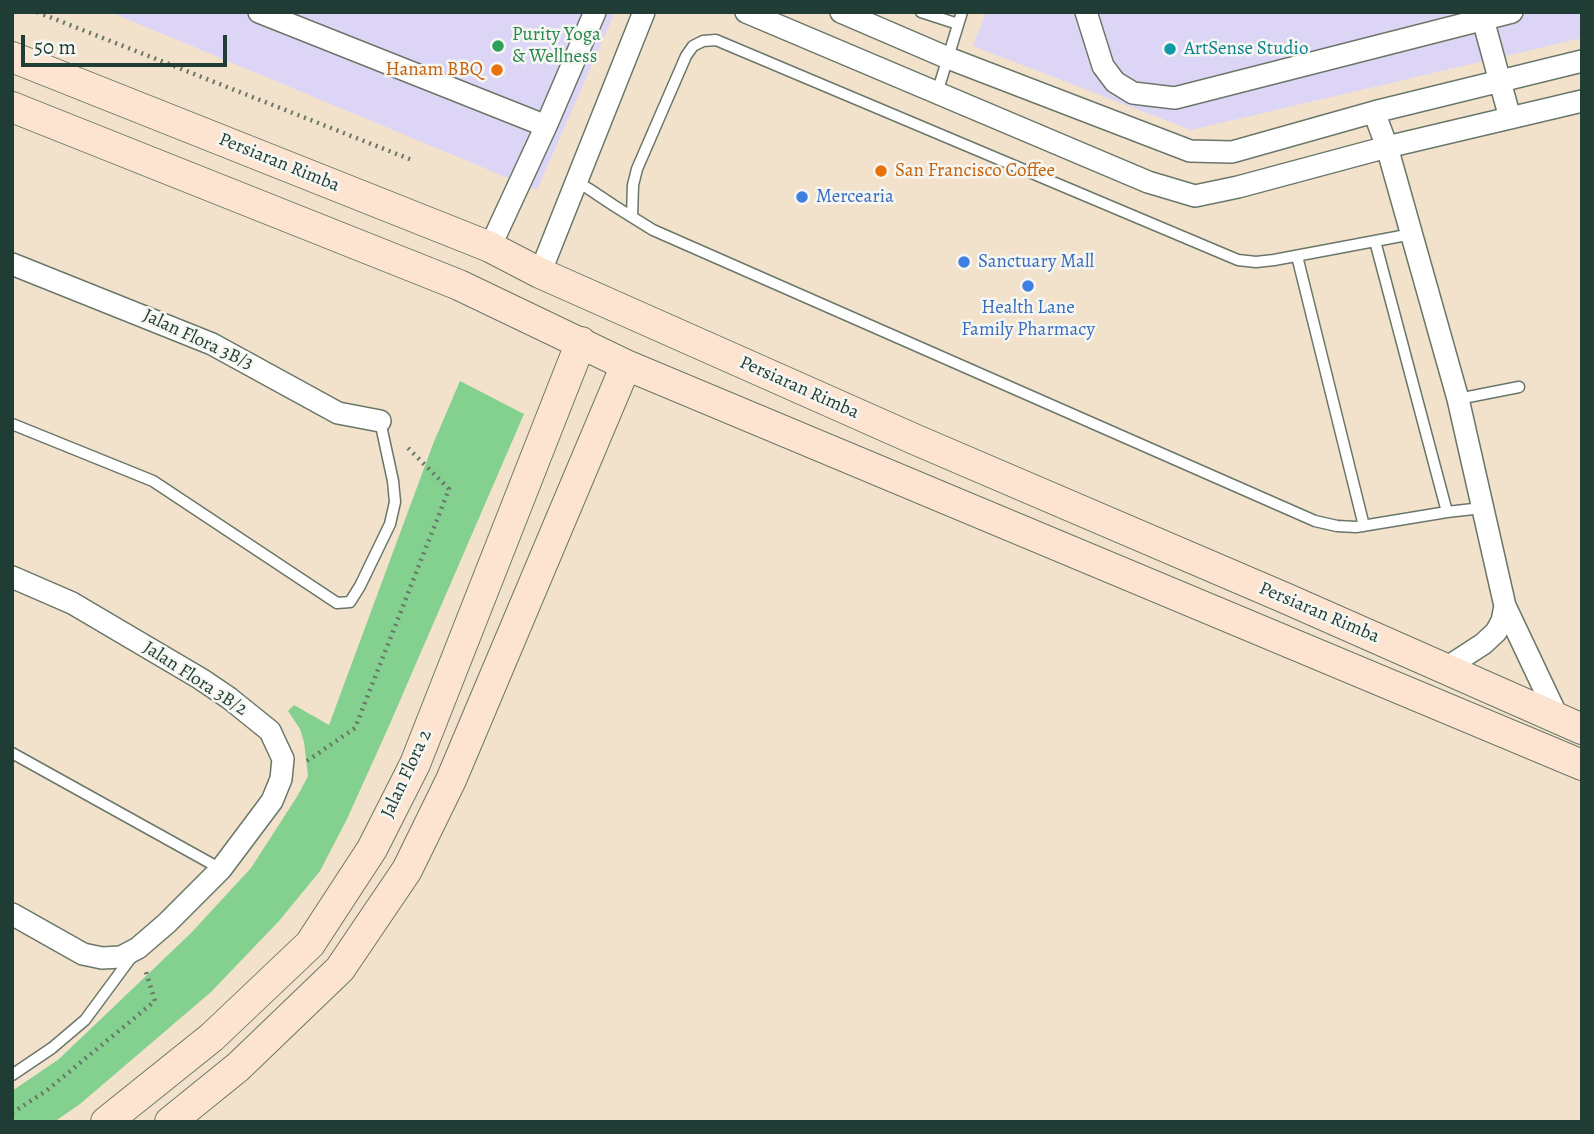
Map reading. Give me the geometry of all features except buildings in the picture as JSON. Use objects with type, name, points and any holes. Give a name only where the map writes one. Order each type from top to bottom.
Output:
[{"type":"street","points":[[489,247],[546,126],[595,12]]},
{"type":"street","points":[[540,272],[644,12]]},
{"type":"street","points":[[746,12],[1148,182],[1195,196],[1582,101]]},
{"type":"street","points":[[841,12],[948,58],[1190,151],[1232,152],[1374,111],[1582,61]]},
{"type":"street","points":[[1086,12],[1103,66],[1115,82],[1133,93],[1175,98],[1482,16],[1512,12]]},
{"type":"street","points":[[262,13],[546,126]]},
{"type":"street","points":[[1482,16],[1510,118]]},
{"type":"street","name":"Persiaran Rimba","points":[[12,57],[489,247],[914,439],[1446,667],[1570,724]]},
{"type":"street","points":[[1108,120],[1126,89]]},
{"type":"street","name":"Persiaran Rimba","points":[[12,107],[459,285],[625,365],[1582,765]]},
{"type":"street","points":[[1374,111],[1387,147],[1458,399],[1505,606],[1570,724]]},
{"type":"street","name":"Jalan Flora 3B/3","points":[[12,264],[212,344],[338,413],[380,421]]},
{"type":"street","name":"Jalan Flora 2","points":[[106,1122],[212,1037],[310,944],[372,849],[415,764],[580,342]]},
{"type":"street","points":[[170,1122],[239,1067],[340,970],[407,870],[451,780],[625,365]]},
{"type":"street","name":"Jalan Flora 3B/2","points":[[12,577],[72,603],[229,698],[270,731],[283,759],[281,779]]},
{"type":"street","points":[[1446,667],[1483,644],[1496,632],[1505,606]]},
{"type":"street","points":[[12,914],[83,954],[102,958],[121,957],[138,948],[167,923],[221,869],[272,801],[281,779]]},
{"type":"lane","points":[[921,12],[960,18],[937,93]]},
{"type":"lane","points":[[632,217],[636,169],[686,56],[692,46],[703,41],[716,40],[1238,260],[1256,262],[1297,256],[1412,234]]},
{"type":"lane","points":[[575,181],[653,230],[1315,521],[1337,526],[1364,526],[1482,508]]},
{"type":"lane","points":[[1375,241],[1447,512]]},
{"type":"lane","points":[[1297,256],[1364,526]]},
{"type":"lane","points":[[1458,399],[1519,387]]},
{"type":"lane","points":[[12,424],[153,481],[337,603],[350,602],[390,524],[394,502],[393,481],[380,421]]},
{"type":"lane","points":[[12,753],[221,869]]},
{"type":"lane","points":[[12,1075],[52,1048],[85,1020],[138,948]]},
{"type":"path","points":[[37,12],[412,160]]},
{"type":"path","points":[[281,779],[355,727],[449,489],[380,421]]},
{"type":"path","points":[[12,1112],[46,1091],[155,1001],[138,948]]},
{"type":"shaded area","points":[[110,12],[615,12],[537,190]]},
{"type":"shaded area","points":[[986,12],[1582,12],[1582,38],[1191,130],[973,46]]},
{"type":"green space","points":[[460,381],[524,414],[389,726],[320,871],[279,921],[211,992],[80,1104],[54,1122],[12,1122],[12,1091],[59,1059],[191,933],[251,868],[298,795],[308,776],[304,742],[300,729],[288,711],[294,705],[329,725],[433,444]]},
{"type":"place","name":"Purity Yoga & Wellness","points":[[498,46]]},
{"type":"place","name":"ArtSense Studio","points":[[1170,49]]},
{"type":"place","name":"Hanam BBQ","points":[[497,70]]},
{"type":"place","name":"San Francisco Coffee","points":[[881,171]]},
{"type":"place","name":"Mercearia","points":[[802,197]]},
{"type":"place","name":"Sanctuary Mall","points":[[964,262]]},
{"type":"place","name":"Health Lane Family Pharmacy","points":[[1028,286]]}]
